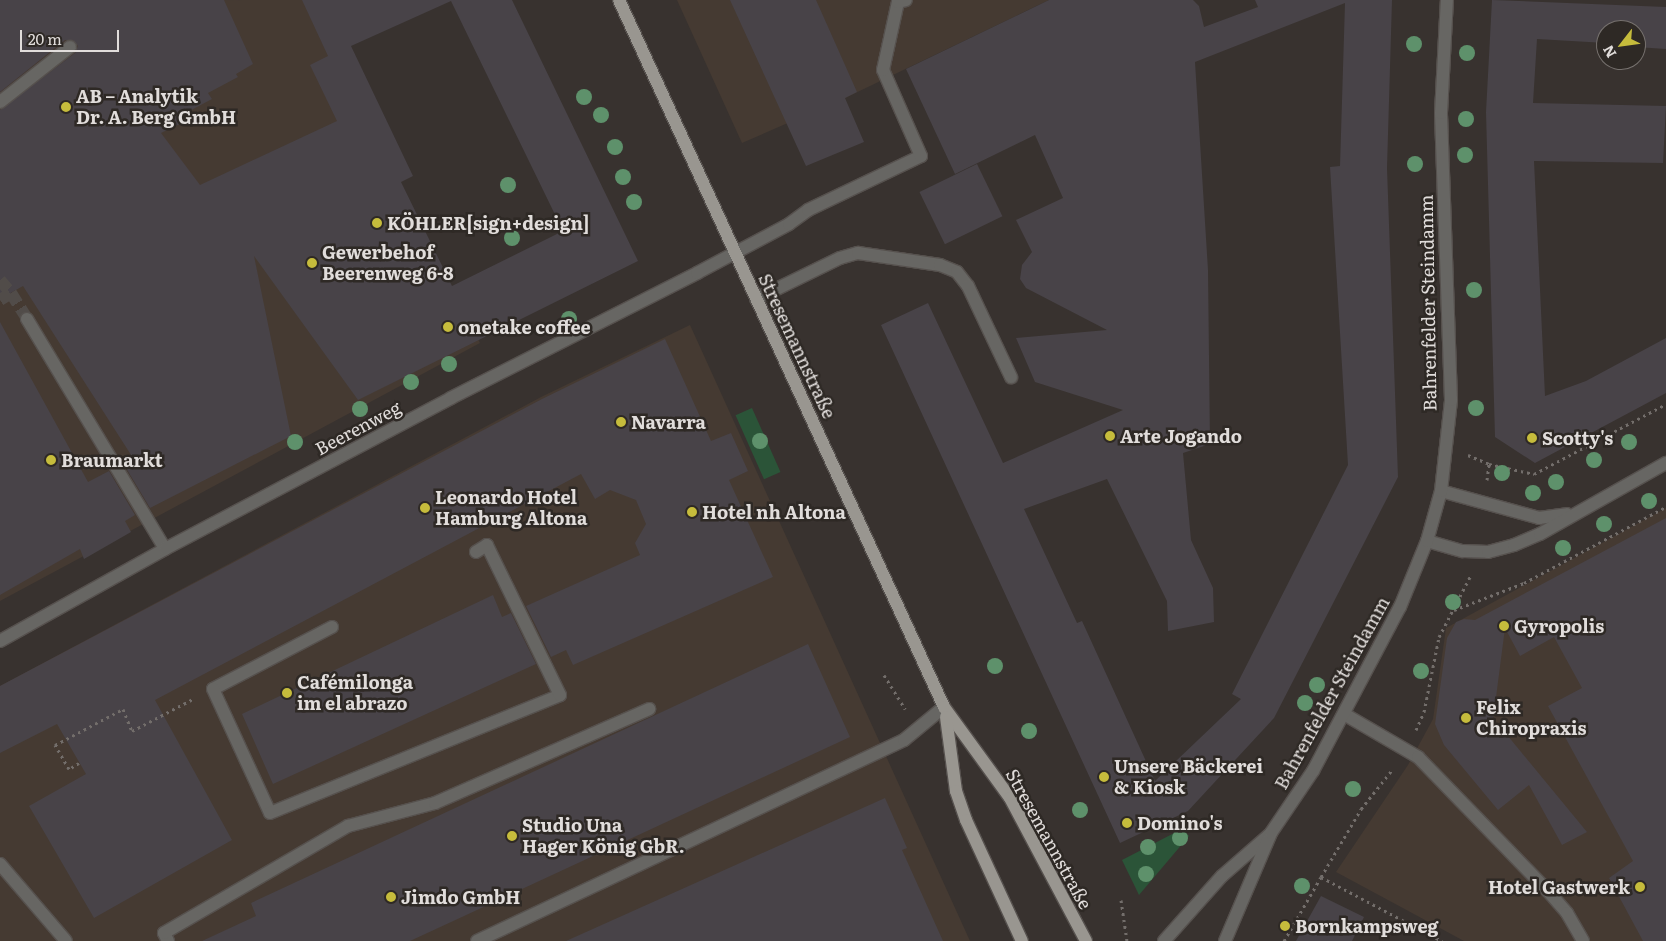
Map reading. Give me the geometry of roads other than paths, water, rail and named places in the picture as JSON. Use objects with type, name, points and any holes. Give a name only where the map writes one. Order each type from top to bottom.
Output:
[{"type":"main road","name":"Stresemannstraße","points":[[619,0],[944,707],[1010,798],[1086,941]]},
{"type":"main road","name":"Stresemannstraße","points":[[944,707],[956,791],[966,820],[1022,941]]},
{"type":"street","name":"Beerenweg","points":[[0,641],[165,549],[735,252],[808,210],[921,156],[883,70],[898,2],[906,0]]},
{"type":"street","name":"Bahrenfelder Steindamm","points":[[1225,941],[1271,834],[1313,771],[1400,607],[1427,541],[1441,490],[1451,400],[1441,113],[1447,0]]},
{"type":"street","points":[[0,102],[70,46]]},
{"type":"street","points":[[756,299],[840,258],[858,253],[940,265],[958,272],[968,286],[1011,377]]},
{"type":"street","points":[[27,319],[165,549]]},
{"type":"street","points":[[1427,541],[1463,550],[1488,552],[1540,534],[1579,510],[1666,463]]},
{"type":"street","points":[[1441,490],[1539,518],[1557,518],[1579,510]]},
{"type":"street","points":[[332,627],[213,689],[270,813],[560,695],[487,545],[476,552]]},
{"type":"street","points":[[477,941],[904,740],[944,707]]},
{"type":"street","points":[[168,941],[164,933],[348,826],[435,803],[649,709]]},
{"type":"street","points":[[1344,714],[1418,757],[1548,891],[1567,913],[1583,941]]},
{"type":"street","name":"Bahrenfelder Steindamm","points":[[1164,941],[1222,876],[1271,834]]},
{"type":"street","points":[[0,864],[66,941]]},
{"type":"tunnel","points":[[0,280],[11,293]]},
{"type":"tunnel","points":[[0,300],[11,293],[27,319]]},
{"type":"place","name":"AB – Analytik Dr. A. Berg GmbH","points":[[66,107]]},
{"type":"place","name":"KÖHLER[sign+design]","points":[[377,223]]},
{"type":"place","name":"Gewerbehof Beerenweg 6-8","points":[[312,263]]},
{"type":"place","name":"onetake coffee","points":[[448,327]]},
{"type":"place","name":"Navarra","points":[[621,422]]},
{"type":"place","name":"Arte Jogando","points":[[1110,436]]},
{"type":"place","name":"Scotty's","points":[[1532,438]]},
{"type":"place","name":"Braumarkt","points":[[51,460]]},
{"type":"place","name":"Leonardo Hotel Hamburg Altona","points":[[425,508]]},
{"type":"place","name":"Hotel nh Altona","points":[[692,512]]},
{"type":"place","name":"Gyropolis","points":[[1504,626]]},
{"type":"place","name":"Cafémilonga im el abrazo","points":[[287,693]]},
{"type":"place","name":"Felix Chiropraxis","points":[[1466,718]]},
{"type":"place","name":"Unsere Bäckerei & Kiosk","points":[[1104,777]]},
{"type":"place","name":"Domino's","points":[[1127,823]]},
{"type":"place","name":"Studio Una Hager König GbR.","points":[[512,836]]},
{"type":"place","name":"Hotel Gastwerk","points":[[1640,887]]},
{"type":"place","name":"Jimdo GmbH","points":[[391,897]]},
{"type":"place","name":"Bornkampsweg","points":[[1285,926]]}]
